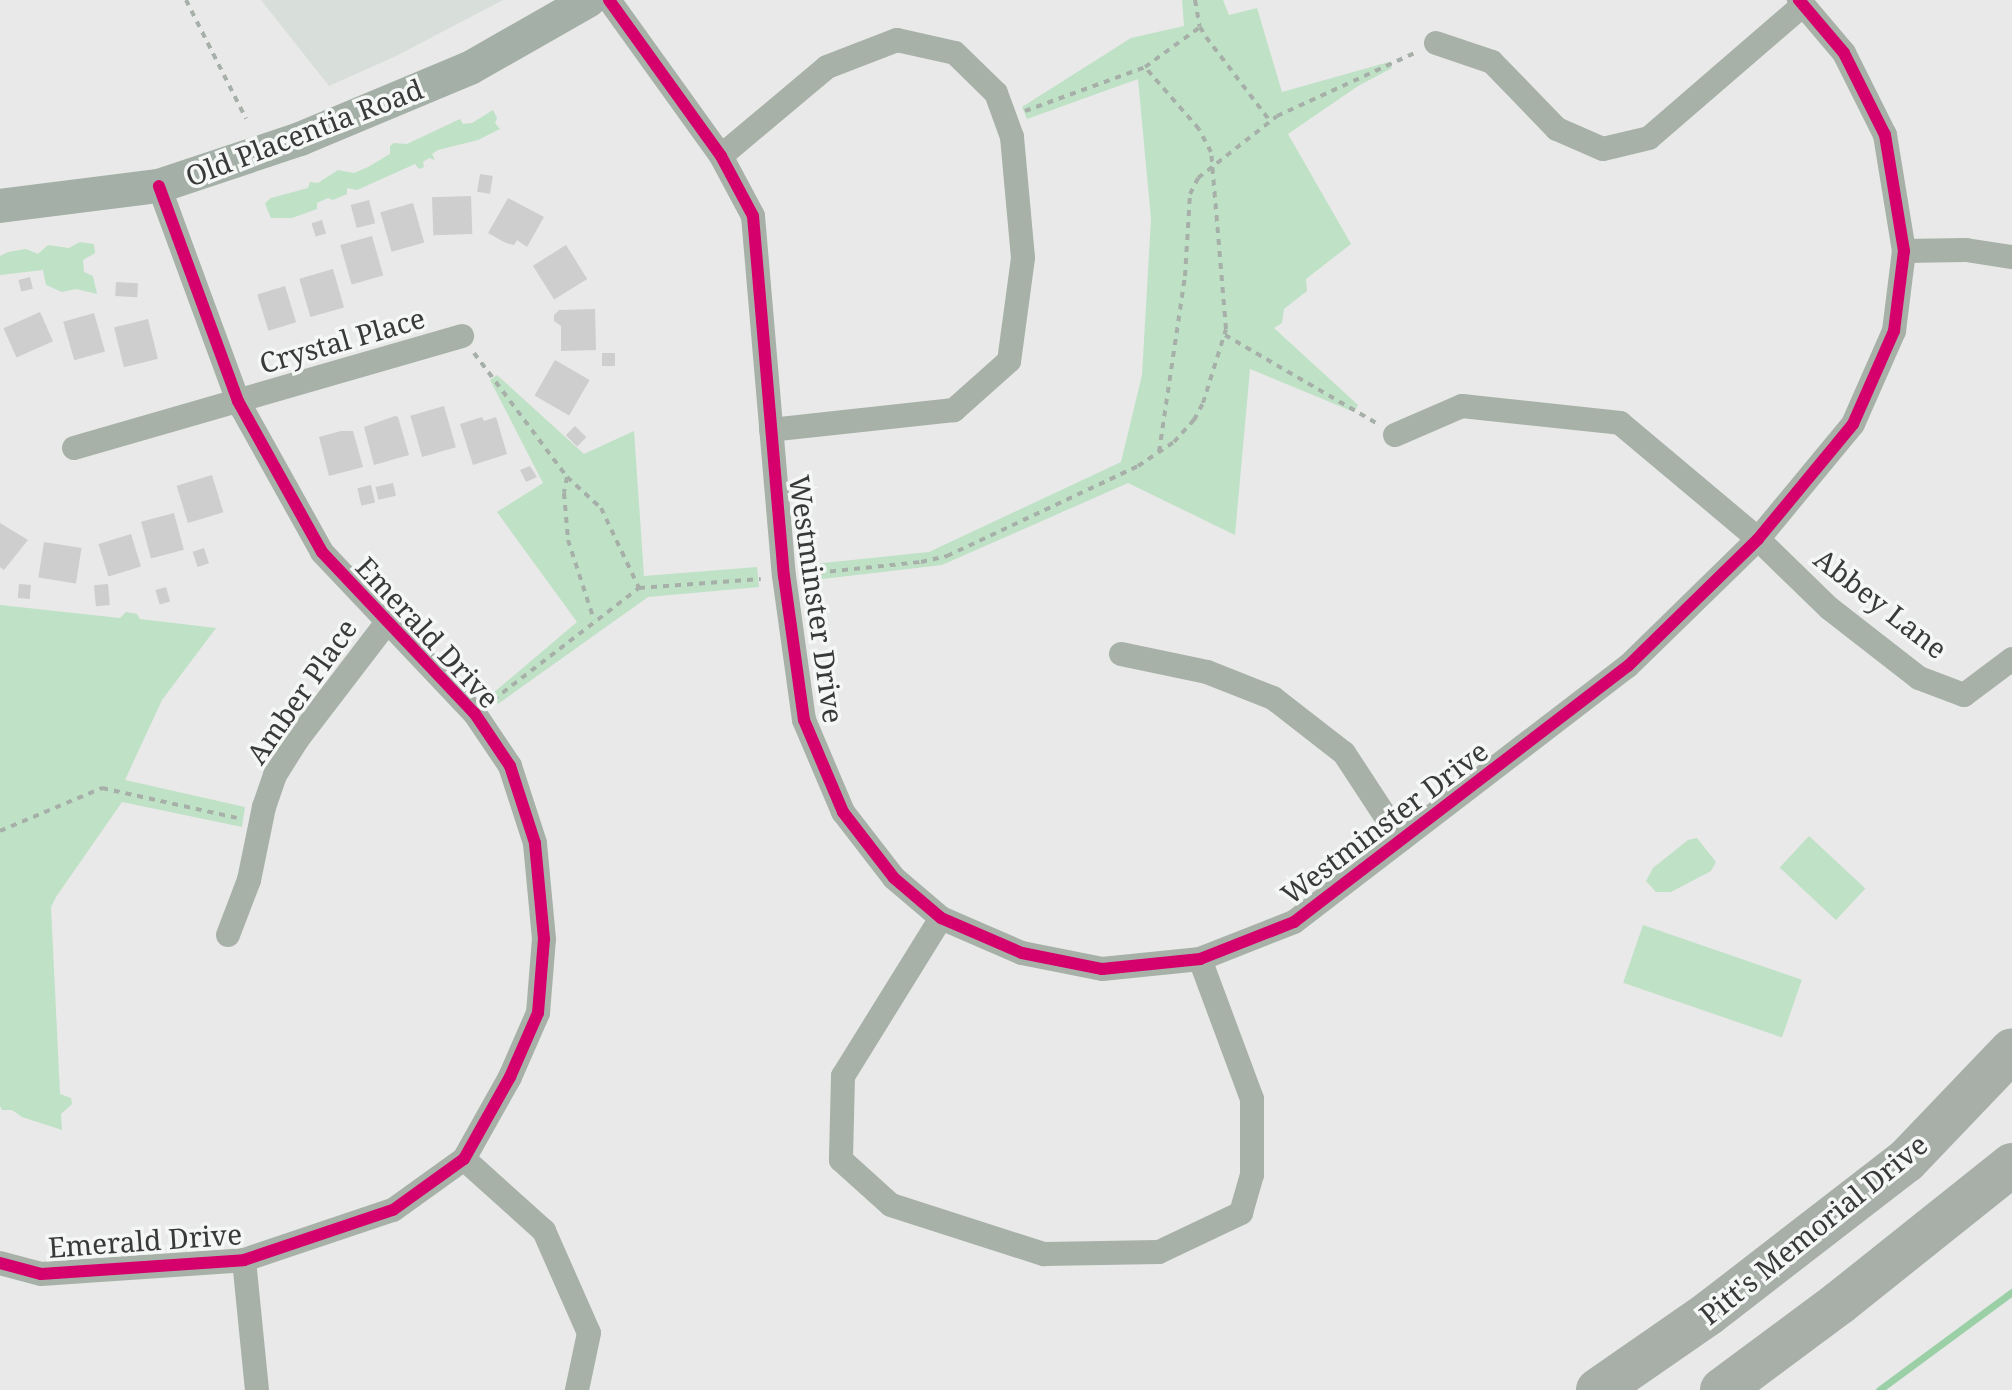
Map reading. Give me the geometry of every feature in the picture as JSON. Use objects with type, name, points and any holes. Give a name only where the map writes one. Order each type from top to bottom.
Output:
[{"type":"highway","name":"Pitt's Memorial Drive","points":[[1598,1390],[1709,1313],[1906,1161],[2012,1050]]},
{"type":"highway","points":[[1722,1390],[1839,1303],[2012,1165]]},
{"type":"main road","name":"Old Placentia Road","points":[[0,206],[159,186],[300,139],[470,68],[589,0]]},
{"type":"street","name":"Westminster Drive","points":[[609,0],[721,156],[753,216],[784,576],[804,720],[843,812],[894,878],[941,918],[1022,953],[1102,969],[1200,959],[1294,922],[1628,666],[1758,539],[1853,424],[1894,331],[1904,251],[1885,135],[1844,53],[1801,3]]},
{"type":"street","points":[[1436,43],[1492,62],[1557,129],[1603,149],[1649,138],[1801,3]]},
{"type":"street","points":[[721,156],[827,67],[897,40],[955,53],[996,93],[1008,117],[1023,258],[1009,361],[954,410],[771,430]]},
{"type":"street","name":"Emerald Drive","points":[[0,1263],[41,1274],[244,1260],[393,1210],[464,1159],[510,1077],[538,1013],[544,939],[535,843],[510,766],[475,714],[322,552],[238,401],[159,186]]},
{"type":"street","points":[[1904,251],[1966,250],[2012,257]]},
{"type":"street","name":"Crystal Place","points":[[74,448],[462,336]]},
{"type":"street","points":[[1395,435],[1462,406],[1620,423],[1758,539]]},
{"type":"street","name":"Abbey Lane","points":[[1758,539],[1829,608],[1919,678],[1964,695],[2012,659]]},
{"type":"street","name":"Amber Place","points":[[228,935],[249,880],[268,792],[285,757],[388,621]]},
{"type":"street","points":[[1121,654],[1207,672],[1273,698],[1344,753],[1401,840]]},
{"type":"street","points":[[941,918],[843,1076],[841,1160],[891,1205],[1044,1254],[1159,1252],[1241,1213],[1252,1175],[1252,1099],[1200,959]]},
{"type":"street","points":[[464,1159],[544,1231],[589,1333],[577,1390]]},
{"type":"street","points":[[244,1260],[257,1390]]},
{"type":"path","points":[[186,0],[246,119]]},
{"type":"path","points":[[1195,0],[1200,27],[1270,121]]},
{"type":"path","points":[[1008,117],[1145,67],[1200,27]]},
{"type":"path","points":[[1159,452],[1185,276],[1190,194],[1198,178],[1270,121],[1320,94],[1436,43]]},
{"type":"path","points":[[803,574],[938,559],[1113,479],[1180,436],[1199,412],[1225,335],[1211,152],[1203,135],[1145,67]]},
{"type":"path","points":[[1225,335],[1356,408],[1395,435]]},
{"type":"path","points":[[462,336],[567,477],[601,508],[639,588]]},
{"type":"path","points":[[567,477],[564,493],[568,540],[594,620]]},
{"type":"path","points":[[475,714],[639,588],[761,579]]},
{"type":"path","points":[[0,831],[102,788],[260,824]]},
{"type":"shaded area","points":[[261,0],[503,0],[396,56],[329,86]]},
{"type":"green space","points":[[1182,0],[1223,0],[1229,15],[1257,8],[1282,92],[1389,62],[1392,68],[1358,86],[1288,134],[1351,244],[1306,279],[1307,291],[1284,309],[1282,323],[1274,328],[1358,405],[1354,412],[1250,369],[1235,535],[1128,483],[942,565],[805,581],[804,565],[929,552],[1121,462],[1142,375],[1151,219],[1138,79],[1027,119],[1022,107],[1131,38],[1184,26]]},
{"type":"green space","points":[[493,110],[497,118],[495,123],[500,129],[478,140],[438,150],[432,154],[435,160],[429,158],[423,162],[424,167],[419,169],[415,164],[357,190],[347,188],[347,194],[333,200],[328,198],[317,203],[317,209],[292,218],[271,218],[265,203],[271,198],[308,188],[310,182],[318,183],[338,170],[354,173],[390,154],[390,146],[394,143],[407,144],[460,119],[463,124],[472,123]]},
{"type":"green space","points":[[80,242],[94,244],[95,253],[83,260],[84,272],[93,276],[97,294],[76,289],[62,292],[46,285],[43,270],[0,275],[0,256],[8,252],[26,249],[38,254],[48,245],[69,248]]},
{"type":"green space","points":[[497,375],[584,454],[634,431],[644,576],[757,567],[759,587],[648,597],[498,704],[492,694],[577,622],[497,512],[543,483],[490,380]]},
{"type":"green space","points":[[0,605],[120,618],[126,612],[137,614],[140,619],[216,628],[162,700],[125,780],[245,807],[242,827],[122,802],[56,897],[51,907],[60,1094],[71,1098],[72,1104],[61,1114],[62,1130],[22,1117],[12,1110],[2,1110],[0,1106]]},
{"type":"green space","points":[[1809,836],[1865,889],[1836,920],[1780,867]]},
{"type":"green space","points":[[1697,838],[1716,862],[1711,871],[1671,892],[1656,892],[1646,881],[1653,868],[1688,840]]},
{"type":"green space","points":[[1643,925],[1802,980],[1782,1037],[1623,983]]},
{"type":"building","points":[[480,174],[493,176],[490,194],[477,192]]},
{"type":"building","points":[[471,196],[472,234],[433,235],[432,197]]},
{"type":"building","points":[[508,198],[544,217],[527,247],[517,240],[514,245],[506,243],[488,233]]},
{"type":"building","points":[[369,200],[375,223],[357,228],[351,205]]},
{"type":"building","points":[[413,203],[424,242],[392,252],[380,212]]},
{"type":"building","points":[[322,220],[326,233],[316,237],[311,223]]},
{"type":"building","points":[[372,236],[383,275],[352,285],[340,245]]},
{"type":"building","points":[[566,245],[587,279],[554,300],[533,266]]},
{"type":"building","points":[[333,269],[344,307],[310,317],[299,279]]},
{"type":"building","points":[[30,277],[33,289],[21,292],[18,280]]},
{"type":"building","points":[[116,282],[138,283],[137,297],[115,296]]},
{"type":"building","points":[[285,286],[296,322],[268,331],[257,294]]},
{"type":"building","points":[[595,309],[596,350],[561,351],[561,326],[554,321],[554,315],[559,310]]},
{"type":"building","points":[[40,312],[53,341],[16,358],[3,328]]},
{"type":"building","points":[[94,313],[105,351],[74,360],[63,322]]},
{"type":"building","points":[[148,319],[158,359],[124,367],[114,327]]},
{"type":"building","points":[[602,353],[615,353],[615,366],[602,366]]},
{"type":"building","points":[[555,360],[590,380],[569,416],[534,396]]},
{"type":"building","points":[[444,406],[456,447],[422,457],[410,416]]},
{"type":"building","points":[[398,417],[409,455],[374,465],[364,427]]},
{"type":"building","points":[[482,417],[484,421],[496,417],[507,454],[473,465],[460,424]]},
{"type":"building","points":[[575,426],[586,437],[577,447],[566,435]]},
{"type":"building","points":[[353,431],[363,467],[329,476],[319,437]]},
{"type":"building","points":[[530,466],[537,477],[526,482],[520,470]]},
{"type":"building","points":[[212,475],[223,512],[188,523],[177,486]]},
{"type":"building","points":[[393,483],[396,496],[378,500],[375,487]]},
{"type":"building","points":[[371,485],[375,503],[361,506],[357,488]]},
{"type":"building","points":[[174,513],[184,550],[151,559],[141,522]]},
{"type":"building","points":[[0,523],[28,540],[4,570],[0,567]]},
{"type":"building","points":[[131,534],[141,567],[108,576],[98,544]]},
{"type":"building","points":[[44,542],[82,548],[76,584],[38,578]]},
{"type":"building","points":[[204,548],[209,563],[198,567],[193,552]]},
{"type":"building","points":[[19,584],[31,585],[30,599],[18,598]]},
{"type":"building","points":[[108,584],[110,605],[96,606],[94,585]]},
{"type":"building","points":[[166,587],[170,601],[160,604],[155,590]]},
{"type":"waterway","points":[[1879,1390],[2012,1292]]},
{"type":"cycle path","points":[[609,0],[721,156],[753,216],[784,576],[804,720],[843,812],[894,878],[941,918],[1022,953],[1102,969],[1200,959],[1294,922],[1628,666],[1758,539],[1853,424],[1894,331],[1904,251],[1885,135],[1844,53],[1799,0]]},
{"type":"cycle path","points":[[0,1263],[41,1274],[244,1260],[393,1210],[464,1159],[510,1077],[538,1013],[544,939],[535,843],[510,766],[475,714],[322,552],[238,401],[159,186]]}]
